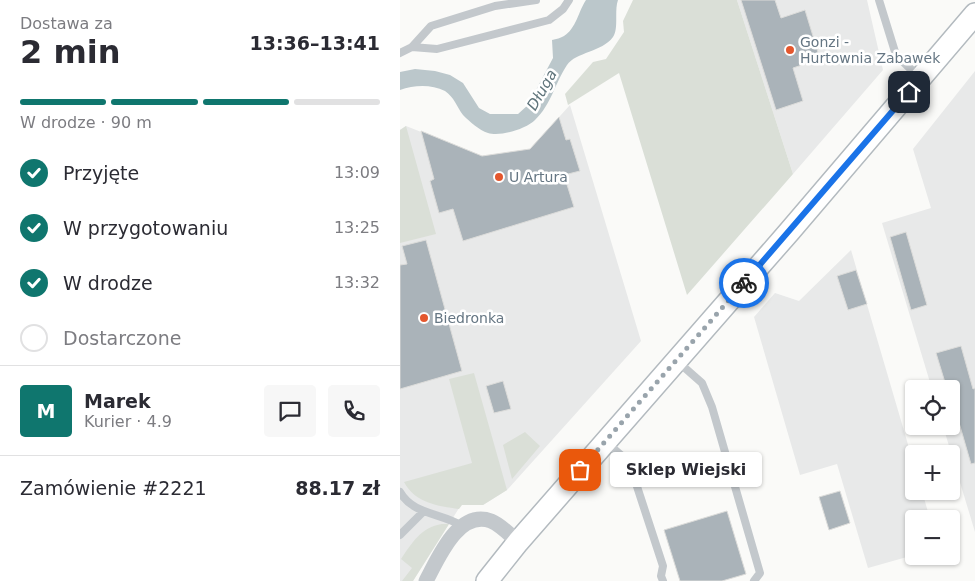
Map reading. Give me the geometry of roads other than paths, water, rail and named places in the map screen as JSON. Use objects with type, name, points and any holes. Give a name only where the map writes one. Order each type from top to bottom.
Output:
[{"type":"main road","points":[[487,581],[518,542],[789,232],[975,14]]},
{"type":"street","points":[[426,581],[450,539],[462,526],[473,520],[486,520],[496,524],[518,542]]},
{"type":"lane","points":[[400,52],[412,47],[432,26],[495,6],[536,0]]},
{"type":"lane","points":[[412,47],[437,49],[548,20],[563,8],[569,0]]},
{"type":"lane","points":[[879,0],[896,55],[920,78]]},
{"type":"lane","points":[[676,360],[702,383],[712,407],[760,573],[754,581]]},
{"type":"lane","points":[[605,442],[629,462],[663,566],[661,576],[663,581]]},
{"type":"lane","points":[[400,492],[408,502],[423,512],[447,518],[462,526]]},
{"type":"lane","points":[[400,535],[423,512]]},
{"type":"water","name":"Długa","points":[[586,0],[618,0],[615,33],[602,46],[576,57],[567,65],[545,108],[535,120],[526,126],[506,133],[488,133],[478,128],[466,118],[451,96],[445,91],[434,87],[422,86],[400,90],[400,72],[415,69],[435,71],[450,75],[463,83],[479,108],[490,114],[518,114],[528,105],[553,58],[552,40],[561,37],[572,29]]},
{"type":"place","name":"Gonzi - Hurtownia Zabawek","points":[[790,50]]},
{"type":"place","name":"U Artura","points":[[499,177]]},
{"type":"place","name":"Biedronka","points":[[424,318]]},
{"type":"place","name":"Sklep Wiejski","points":[[580,470]]}]
